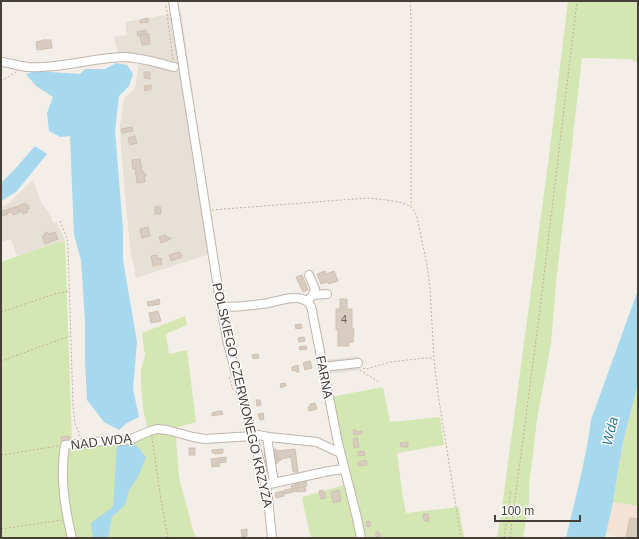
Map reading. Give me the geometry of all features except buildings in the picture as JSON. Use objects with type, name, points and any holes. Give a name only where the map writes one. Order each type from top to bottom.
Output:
[{"type":"street","name":"POLSKIEGO CZERWONEGO KRZYŻA","points":[[173,1],[221,307],[228,344],[253,435],[268,498],[272,538]]},
{"type":"street","points":[[1,62],[28,67],[124,57],[148,60],[174,67]]},
{"type":"street","points":[[221,307],[247,306],[294,298],[304,299],[307,301],[313,295],[315,290],[309,275]]},
{"type":"street","points":[[313,295],[327,294]]},
{"type":"street","name":"FARNA","points":[[307,301],[312,308],[340,453],[361,538]]},
{"type":"street","points":[[323,367],[358,363]]},
{"type":"street","name":"NAD WDĄ","points":[[72,538],[68,519],[63,458],[64,445],[121,441],[131,439],[150,431],[167,430],[205,440],[253,435],[317,442],[340,453]]},
{"type":"street","points":[[267,437],[274,483]]},
{"type":"street","points":[[265,485],[344,469]]},
{"type":"path","points":[[167,1],[166,6],[174,67]]},
{"type":"path","points":[[410,1],[411,206],[416,217],[427,265],[434,360],[461,538]]},
{"type":"path","points":[[510,538],[540,309],[577,1]]},
{"type":"path","points":[[1,80],[17,72]]},
{"type":"path","points":[[206,211],[367,198],[407,204],[411,206]]},
{"type":"path","points":[[60,221],[68,246],[74,418],[79,432],[80,444]]},
{"type":"path","points":[[1,312],[55,294],[69,291]]},
{"type":"path","points":[[1,361],[70,336]]},
{"type":"path","points":[[358,363],[366,369],[391,362],[425,358],[431,358],[434,360]]},
{"type":"path","points":[[358,363],[360,370],[380,383]]},
{"type":"path","points":[[150,431],[168,538]]},
{"type":"path","points":[[1,455],[64,445]]},
{"type":"path","points":[[504,538],[511,490]]},
{"type":"path","points":[[1,529],[68,519]]},
{"type":"shaded area","points":[[181,12],[216,252],[136,278],[128,227],[120,126],[124,99],[135,88],[139,62],[120,62],[114,37],[127,35],[125,22]]},
{"type":"shaded area","points":[[33,180],[41,202],[50,214],[53,222],[57,222],[65,241],[17,256],[11,239],[1,242],[1,208],[10,202]]},
{"type":"shaded area","points":[[359,356],[360,370],[327,374],[325,360]]},
{"type":"shaded area","points":[[613,502],[638,506],[638,538],[621,538],[606,534]]},
{"type":"green space","points":[[568,1],[638,1],[638,63],[630,59],[582,58],[556,283],[551,343],[537,419],[529,484],[529,501],[523,538],[497,538],[549,156]]},
{"type":"green space","points":[[65,241],[72,441],[120,439],[147,427],[143,408],[141,386],[141,370],[145,355],[142,333],[185,316],[187,325],[166,334],[169,354],[187,350],[196,422],[175,428],[179,477],[193,531],[197,538],[1,538],[1,262],[52,244]]},
{"type":"green space","points":[[638,383],[638,506],[613,502],[623,442]]},
{"type":"green space","points":[[383,387],[390,422],[440,417],[444,445],[397,453],[406,513],[459,507],[464,537],[311,538],[302,497],[344,485],[325,398]]},
{"type":"water","points":[[116,63],[127,65],[133,74],[129,86],[119,96],[115,131],[123,229],[123,260],[137,342],[133,389],[139,417],[127,423],[119,430],[104,422],[87,400],[85,320],[81,260],[74,235],[70,136],[60,137],[49,131],[47,113],[53,97],[36,86],[26,74],[35,71],[80,74],[85,69],[105,69]]},
{"type":"water","points":[[35,146],[47,154],[16,192],[1,201],[1,183]]},
{"type":"water","name":"Wda","points":[[638,290],[638,383],[623,442],[613,502],[605,538],[566,538],[583,465],[591,420]]},
{"type":"water","points":[[131,439],[146,457],[138,477],[129,490],[125,505],[112,517],[108,538],[93,538],[91,523],[113,507],[117,441]]}]
